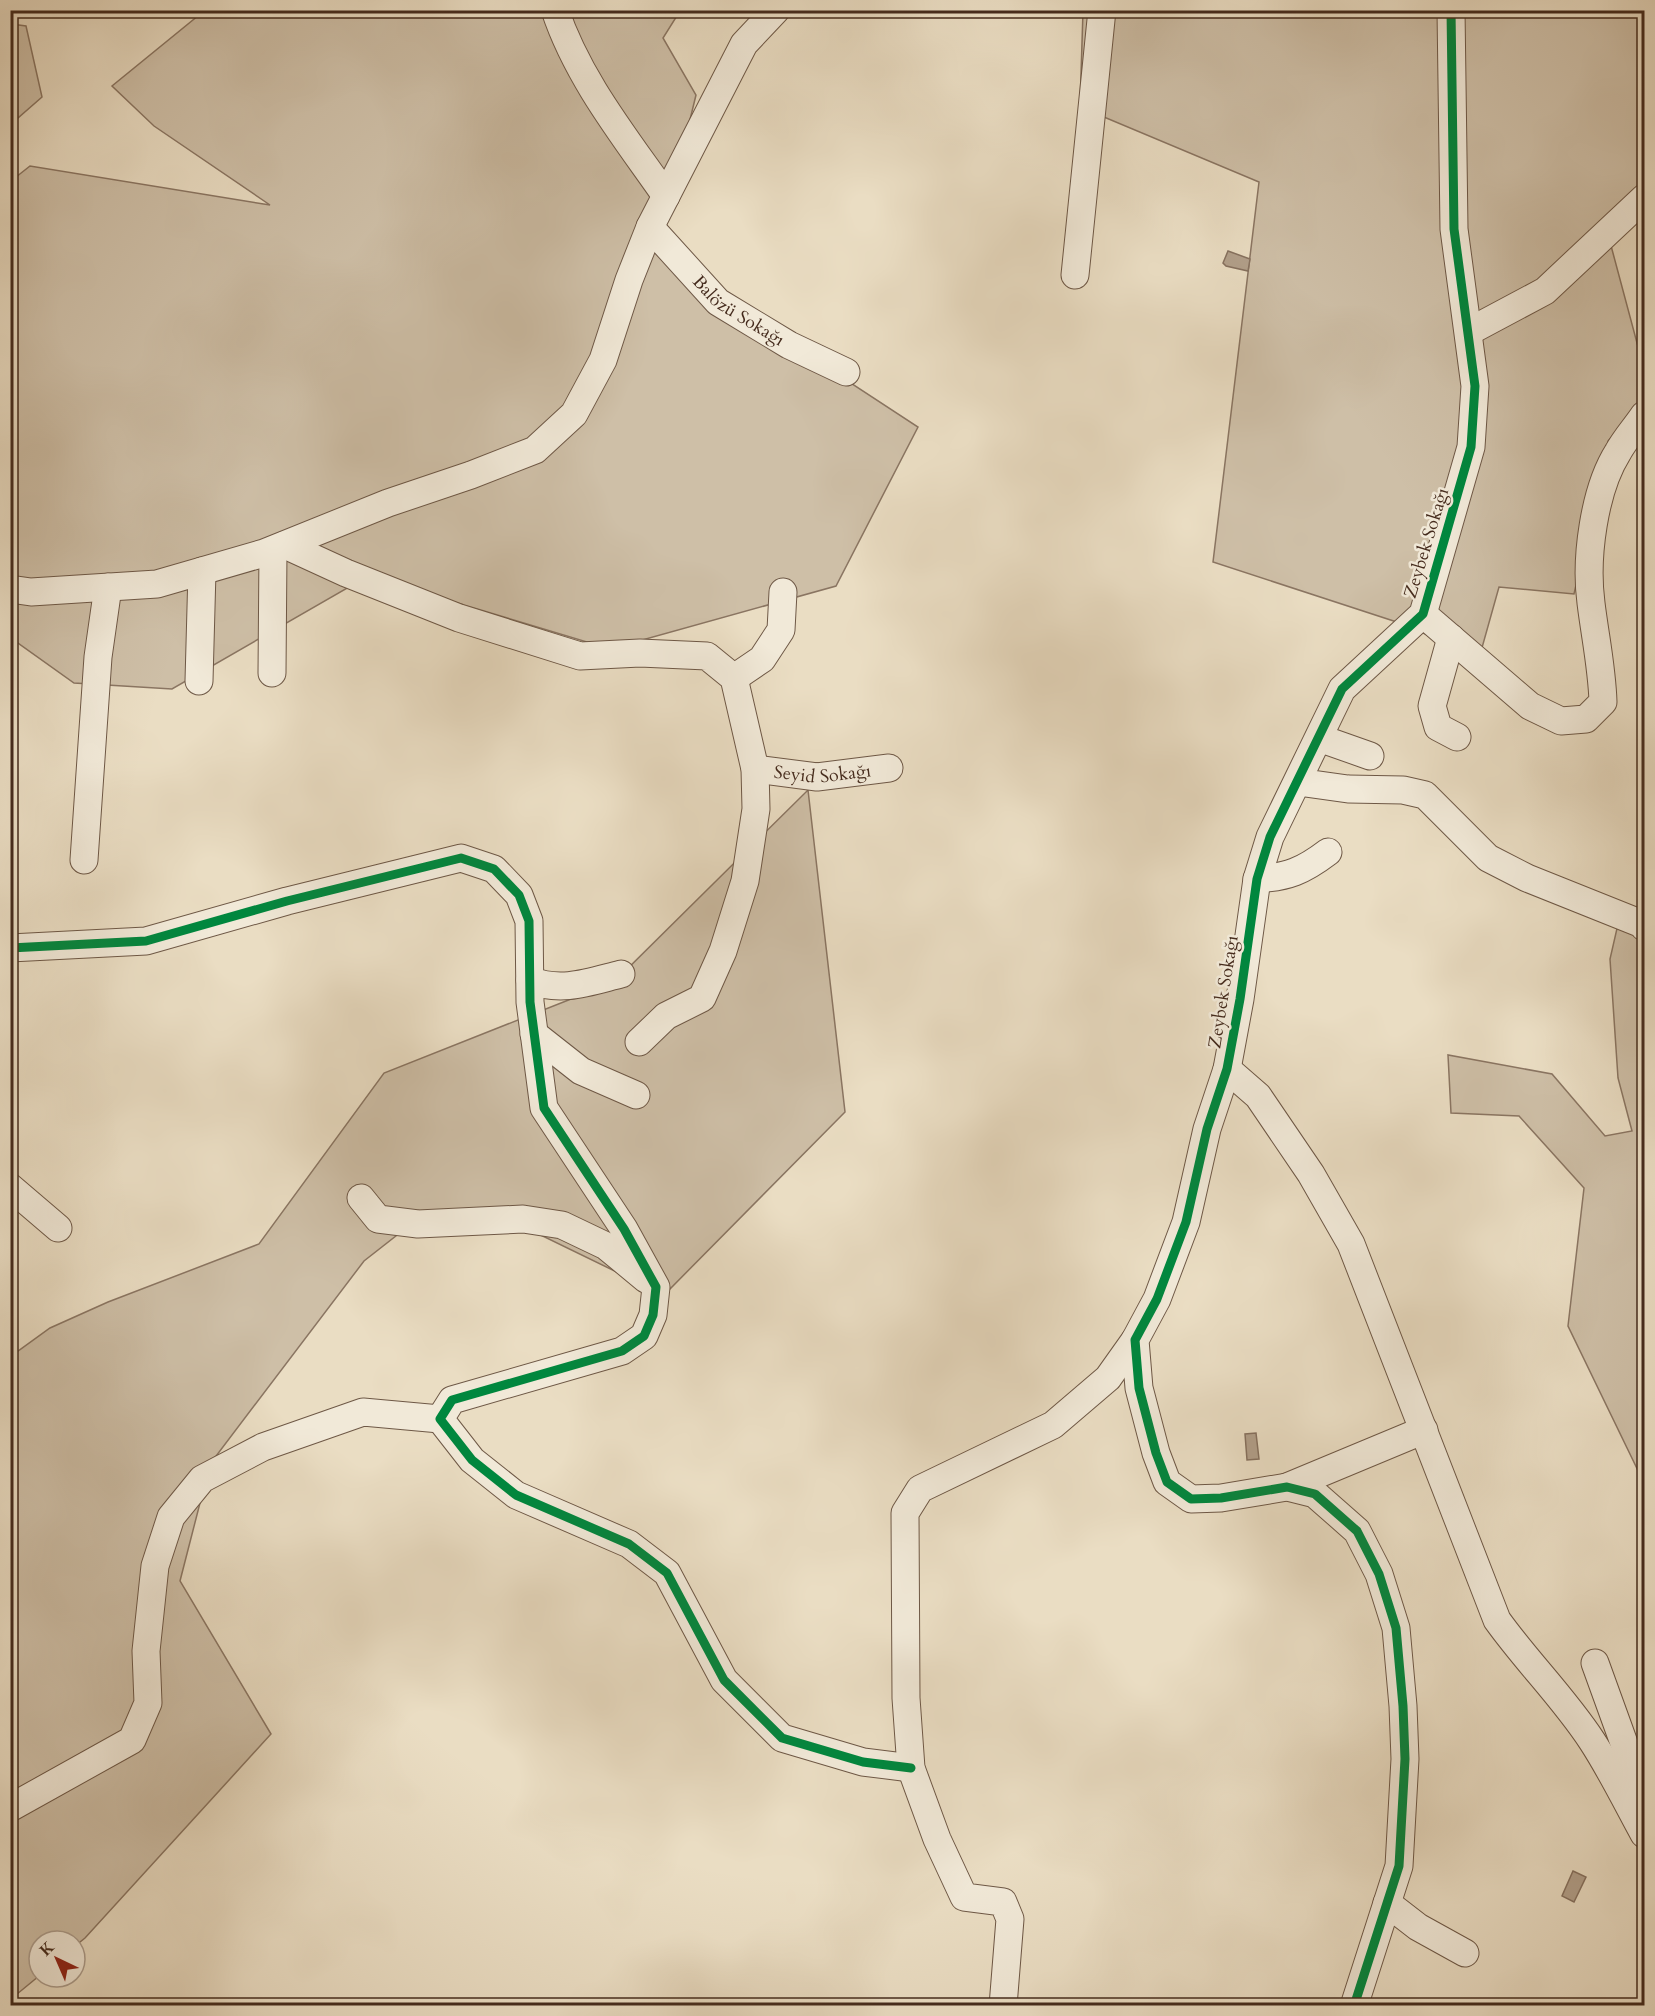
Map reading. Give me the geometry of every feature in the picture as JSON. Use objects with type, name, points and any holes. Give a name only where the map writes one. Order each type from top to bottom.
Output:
[{"type":"street","points":[[555,10],[566,43],[599,100],[666,196]]},
{"type":"street","points":[[10,589],[31,591],[157,584],[279,548],[388,503],[471,476],[535,450],[574,414],[603,360],[629,280],[650,227],[744,44],[776,10]]},
{"type":"street","points":[[1075,274],[1102,10]]},
{"type":"street","name":"Zeybek Sokağı","points":[[1003,2006],[1010,1919],[1003,1902],[964,1897],[937,1839],[911,1768],[906,1698],[905,1513],[920,1489],[1053,1425],[1108,1378],[1135,1340],[1157,1299],[1186,1222],[1207,1129],[1227,1069],[1240,999],[1257,879],[1270,837],[1342,689],[1423,614],[1471,447],[1475,386],[1470,331],[1463,307],[1454,229],[1451,10]]},
{"type":"street","points":[[1470,331],[1545,291],[1644,198]]},
{"type":"street","name":"Balözü Sokağı","points":[[650,227],[718,302],[789,345],[846,372]]},
{"type":"street","points":[[1423,614],[1530,706],[1561,721],[1586,719],[1603,702],[1602,672],[1590,601],[1591,538],[1604,484],[1612,463],[1644,415]]},
{"type":"street","points":[[272,673],[279,548]]},
{"type":"street","points":[[279,548],[459,618],[580,657],[640,653],[706,656],[734,678],[755,769],[756,809],[745,881],[723,951],[702,998],[666,1017],[639,1042]]},
{"type":"street","points":[[199,681],[202,571]]},
{"type":"street","points":[[84,861],[98,657],[108,587]]},
{"type":"street","points":[[734,678],[762,659],[781,630],[783,592]]},
{"type":"street","points":[[1451,638],[1432,706],[1438,727],[1457,737]]},
{"type":"street","points":[[1319,738],[1370,756]]},
{"type":"street","name":"Seyid Sokağı","points":[[755,769],[817,777],[889,768]]},
{"type":"street","points":[[1298,782],[1348,789],[1403,790],[1425,795],[1488,858],[1527,878],[1644,923]]},
{"type":"street","points":[[1257,879],[1285,877],[1310,865],[1328,852]]},
{"type":"street","points":[[10,948],[146,941],[344,886],[461,858],[494,869],[519,895],[529,921],[534,1034],[544,1108],[624,1229],[656,1287],[653,1314],[644,1336],[622,1351],[452,1400],[440,1419]]},
{"type":"street","points":[[530,980],[547,987],[568,987],[621,974]]},
{"type":"street","points":[[534,1034],[581,1071],[636,1095]]},
{"type":"street","points":[[1227,1069],[1258,1096],[1311,1174],[1351,1244],[1497,1620],[1518,1650],[1549,1683],[1592,1742],[1641,1828]]},
{"type":"street","points":[[10,1187],[58,1228]]},
{"type":"street","points":[[361,1198],[378,1219],[418,1224],[523,1219],[562,1225],[606,1246],[656,1287]]},
{"type":"street","points":[[1135,1340],[1139,1388],[1156,1452],[1167,1482],[1191,1499],[1221,1498],[1287,1487],[1424,1431]]},
{"type":"street","points":[[10,1808],[132,1740],[148,1703],[146,1652],[155,1566],[171,1517],[202,1479],[263,1447],[363,1412],[440,1419],[472,1460],[516,1495],[629,1544],[667,1573],[724,1680],[782,1738],[864,1762],[911,1768]]},
{"type":"street","points":[[1287,1487],[1315,1494],[1357,1531],[1378,1574],[1396,1628],[1405,1759],[1400,1866],[1354,2006]]},
{"type":"street","points":[[1595,1663],[1633,1768],[1641,1828]]},
{"type":"street","points":[[1387,1903],[1418,1927],[1465,1953]]},
{"type":"shaded area","points":[[204,11],[680,11],[663,38],[696,95],[664,226],[718,296],[918,427],[836,586],[610,649],[368,576],[172,689],[74,683],[11,638],[11,181],[30,166],[270,205],[154,126],[112,86]]},
{"type":"shaded area","points":[[1083,11],[1644,11],[1644,201],[1606,227],[1644,369],[1644,401],[1608,441],[1574,594],[1499,587],[1478,662],[1412,627],[1213,562],[1259,182],[1080,107]]},
{"type":"shaded area","points":[[11,24],[26,26],[42,97],[11,124]]},
{"type":"shaded area","points":[[1228,251],[1250,259],[1248,271],[1226,266],[1223,263]]},
{"type":"shaded area","points":[[808,790],[845,1112],[664,1295],[516,1223],[410,1225],[364,1261],[210,1464],[180,1581],[271,1734],[87,1936],[87,1929],[27,1929],[27,1986],[11,1999],[10,1357],[50,1328],[108,1302],[259,1244],[384,1073],[614,982]]},
{"type":"shaded area","points":[[1618,924],[1644,929],[1644,1483],[1568,1326],[1584,1188],[1519,1116],[1451,1113],[1448,1055],[1552,1074],[1605,1136],[1632,1131],[1618,1078],[1610,959]]},
{"type":"shaded area","points":[[1256,1433],[1259,1459],[1247,1460],[1245,1434]]},
{"type":"shaded area","points":[[1573,1871],[1586,1877],[1574,1902],[1562,1896]]},
{"type":"cycle path","points":[[1354,2006],[1399,1866],[1405,1759],[1403,1706],[1396,1628],[1379,1574],[1357,1531],[1315,1494],[1287,1487],[1221,1498],[1191,1499],[1167,1482],[1156,1453],[1139,1388],[1135,1340],[1157,1299],[1186,1222],[1207,1129],[1227,1069],[1240,999],[1257,879],[1270,837],[1342,689],[1423,614],[1471,447],[1475,386],[1454,229],[1451,10]]},
{"type":"cycle path","points":[[10,948],[146,941],[287,901],[461,858],[494,869],[519,895],[529,921],[530,1002],[544,1108],[624,1229],[656,1287],[653,1315],[644,1336],[622,1351],[452,1400],[440,1419],[472,1460],[516,1495],[629,1544],[667,1573],[724,1680],[782,1738],[863,1762],[911,1768]]}]
